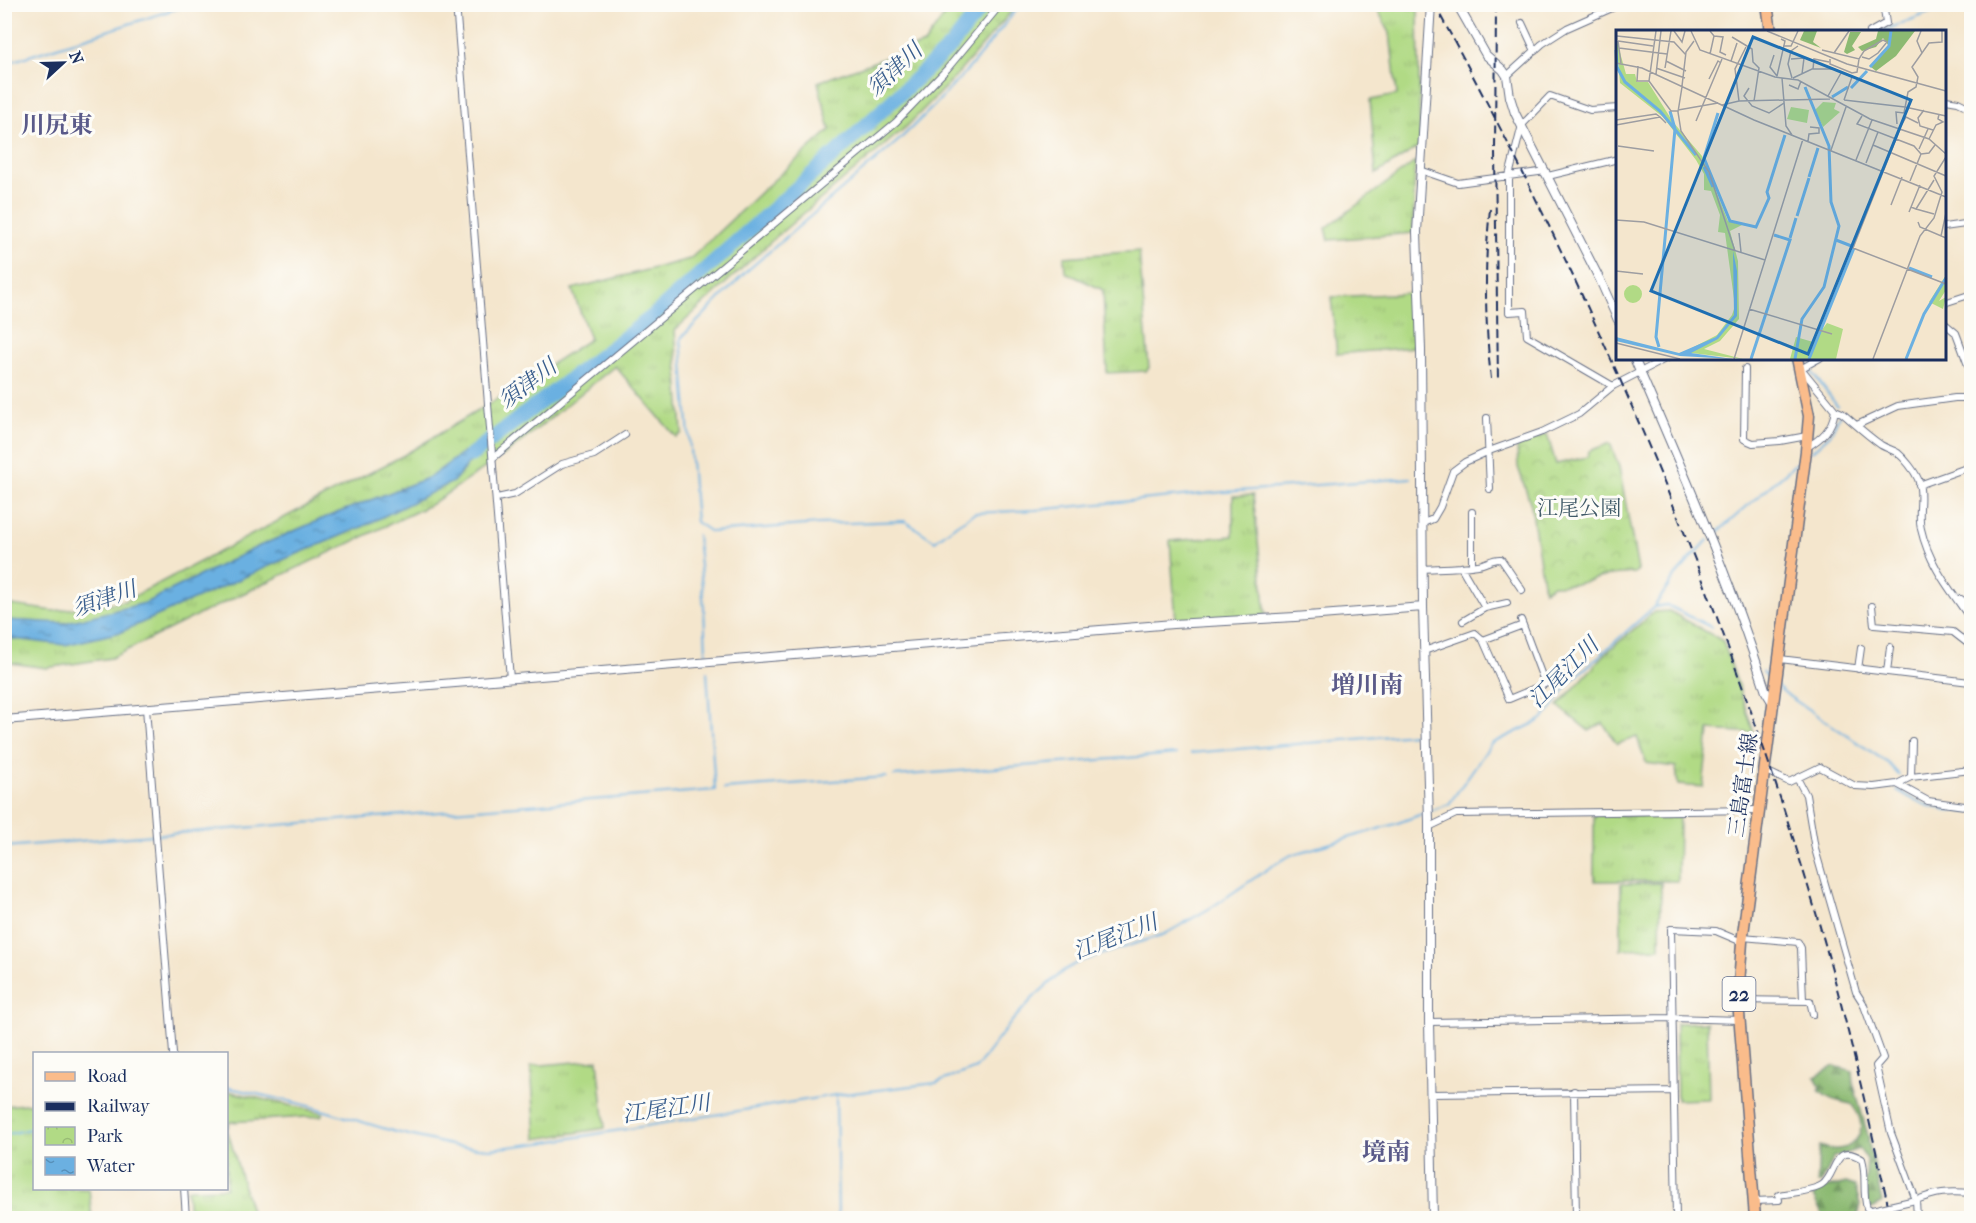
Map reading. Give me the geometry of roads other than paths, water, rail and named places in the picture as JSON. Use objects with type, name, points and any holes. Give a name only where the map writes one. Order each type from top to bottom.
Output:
[{"type":"main road","points":[[1767,4],[1771,30]]},
{"type":"main road","name":"三島富士線","points":[[1755,1218],[1738,1000],[1743,939],[1806,448],[1807,402],[1800,364]]},
{"type":"street","points":[[456,4],[510,679]]},
{"type":"street","points":[[493,458],[896,122],[947,69],[1001,4]]},
{"type":"street","points":[[1431,4],[1417,232],[1429,824],[1433,1218]]},
{"type":"street","points":[[1457,4],[1486,55],[1507,76],[1510,97],[1522,126],[1600,280],[1616,318]]},
{"type":"street","points":[[1507,76],[1567,27],[1608,7],[1621,4]]},
{"type":"street","points":[[1874,30],[1886,23],[1883,4]]},
{"type":"street","points":[[1522,23],[1535,51]]},
{"type":"street","points":[[1614,386],[1527,336],[1524,311],[1509,312],[1509,176],[1522,126],[1550,96],[1590,110],[1616,108]]},
{"type":"street","points":[[1946,100],[1958,102],[1971,109]]},
{"type":"street","points":[[1420,170],[1458,183],[1547,173],[1616,159]]},
{"type":"street","points":[[1946,227],[1971,223]]},
{"type":"street","points":[[1946,302],[1971,294]]},
{"type":"street","points":[[1946,324],[1956,333],[1971,375]]},
{"type":"street","points":[[1635,360],[1693,495],[1766,692],[1774,706]]},
{"type":"street","points":[[1423,523],[1433,519],[1440,507],[1453,471],[1465,462],[1542,432],[1579,414],[1614,386],[1663,360]]},
{"type":"street","points":[[1800,364],[1834,410],[1842,413],[1882,446],[1898,454],[1918,479],[1921,503],[1920,527],[1926,547],[1944,584],[1971,621]]},
{"type":"street","points":[[1745,369],[1744,439],[1753,443],[1807,436]]},
{"type":"street","points":[[1857,425],[1898,406],[1970,398],[1971,381]]},
{"type":"street","points":[[1806,448],[1828,432],[1834,410]]},
{"type":"street","points":[[1487,418],[1490,489]]},
{"type":"street","points":[[497,498],[516,494],[562,464],[594,455],[625,435]]},
{"type":"street","points":[[1918,485],[1971,466]]},
{"type":"street","points":[[1472,512],[1472,566]]},
{"type":"street","points":[[1423,569],[1472,566],[1491,562],[1496,558],[1501,559],[1522,590]]},
{"type":"street","points":[[1461,567],[1485,608]]},
{"type":"street","points":[[1956,599],[1961,599],[1971,608]]},
{"type":"street","points":[[1463,621],[1485,608],[1507,603]]},
{"type":"street","points":[[1766,771],[1789,782],[1820,767],[1855,786],[1874,787],[1897,784],[1911,777],[1971,770],[1971,645],[1953,632],[1874,625],[1872,606]]},
{"type":"street","points":[[4,720],[1173,624],[1423,607]]},
{"type":"street","points":[[1424,651],[1475,633],[1483,640],[1509,699],[1545,684],[1522,623],[1483,640]]},
{"type":"street","points":[[1887,672],[1890,647]]},
{"type":"street","points":[[1858,669],[1861,648]]},
{"type":"street","points":[[1780,659],[1970,682]]},
{"type":"street","points":[[146,708],[173,1052]]},
{"type":"street","points":[[1911,777],[1912,741]]},
{"type":"street","points":[[1797,778],[1806,795],[1815,849],[1856,992],[1863,1003],[1883,1058],[1876,1066],[1891,1133],[1917,1218]]},
{"type":"street","points":[[1897,784],[1928,801],[1971,807]]},
{"type":"street","points":[[1429,824],[1456,814],[1759,810]]},
{"type":"street","points":[[1676,1218],[1671,929],[1716,931],[1743,939],[1798,942],[1801,948],[1803,1001]]},
{"type":"street","points":[[1738,1000],[1810,1001],[1813,1014]]},
{"type":"street","points":[[1430,1022],[1672,1018],[1740,1020]]},
{"type":"street","points":[[1574,1091],[1576,1218]]},
{"type":"street","points":[[1431,1094],[1674,1091]]},
{"type":"street","points":[[1754,1201],[1779,1198],[1820,1187],[1828,1179],[1836,1160],[1846,1154],[1862,1159],[1865,1170],[1864,1198],[1867,1208],[1872,1210],[1948,1191],[1971,1193]]},
{"type":"street","points":[[183,1190],[186,1218]]},
{"type":"water","points":[[484,437],[486,443],[453,482],[362,527],[121,632],[65,645],[5,638],[5,620],[64,623],[145,603],[257,547],[430,477]]},
{"type":"waterway","points":[[4,64],[191,4]]},
{"type":"waterway","name":"須津川","points":[[471,455],[653,316],[845,145],[952,45],[984,4]]},
{"type":"waterway","points":[[1021,4],[971,66],[934,106],[898,141],[748,270],[681,338],[696,522],[711,532],[819,524],[905,521],[935,541],[975,513],[1035,510],[1224,492],[1411,478]]},
{"type":"waterway","name":"江尾江川","points":[[1885,30],[1951,4]]},
{"type":"waterway","name":"江尾江川","points":[[1809,368],[1837,406]]},
{"type":"waterway","name":"江尾江川","points":[[1811,452],[1830,435],[1839,416]]},
{"type":"waterway","name":"江尾江川","points":[[1713,536],[1801,459]]},
{"type":"waterway","points":[[697,535],[706,653]]},
{"type":"waterway","name":"江尾江川","points":[[228,1087],[302,1104],[396,1132],[455,1146],[490,1149],[541,1143],[836,1095],[936,1083],[976,1068],[1012,1021],[1035,996],[1063,971],[1081,961],[1165,934],[1212,907],[1291,855],[1395,824],[1449,804],[1491,744],[1546,716],[1570,682],[1654,607],[1676,575],[1708,540]]},
{"type":"waterway","points":[[1654,607],[1667,605],[1711,627]]},
{"type":"waterway","points":[[1749,660],[1754,665]]},
{"type":"waterway","points":[[4,847],[715,790],[707,672]]},
{"type":"waterway","points":[[1763,672],[1772,681]]},
{"type":"waterway","points":[[1778,687],[1888,763],[1899,775]]},
{"type":"waterway","points":[[1191,753],[1414,734]]},
{"type":"waterway","points":[[894,776],[1177,754]]},
{"type":"waterway","points":[[724,789],[886,777]]},
{"type":"waterway","points":[[1897,790],[1916,801],[1933,807],[1972,812]]},
{"type":"waterway","points":[[836,1095],[838,1218]]},
{"type":"waterway","name":"江尾江川","points":[[4,1135],[33,1128]]},
{"type":"railway","points":[[1434,4],[1548,224],[1650,448],[1696,563],[1739,678],[1816,913],[1847,1027],[1891,1218]]},
{"type":"railway","points":[[1496,4],[1498,381]]},
{"type":"railway","points":[[1490,209],[1486,294],[1491,379]]},
{"type":"district","name":"川尻東","points":[[57,125]]},
{"type":"district","name":"増川南","points":[[1367,685]]},
{"type":"district","name":"境南","points":[[1386,1152]]},
{"type":"park label","name":"江尾公園","points":[[1579,508]]}]
